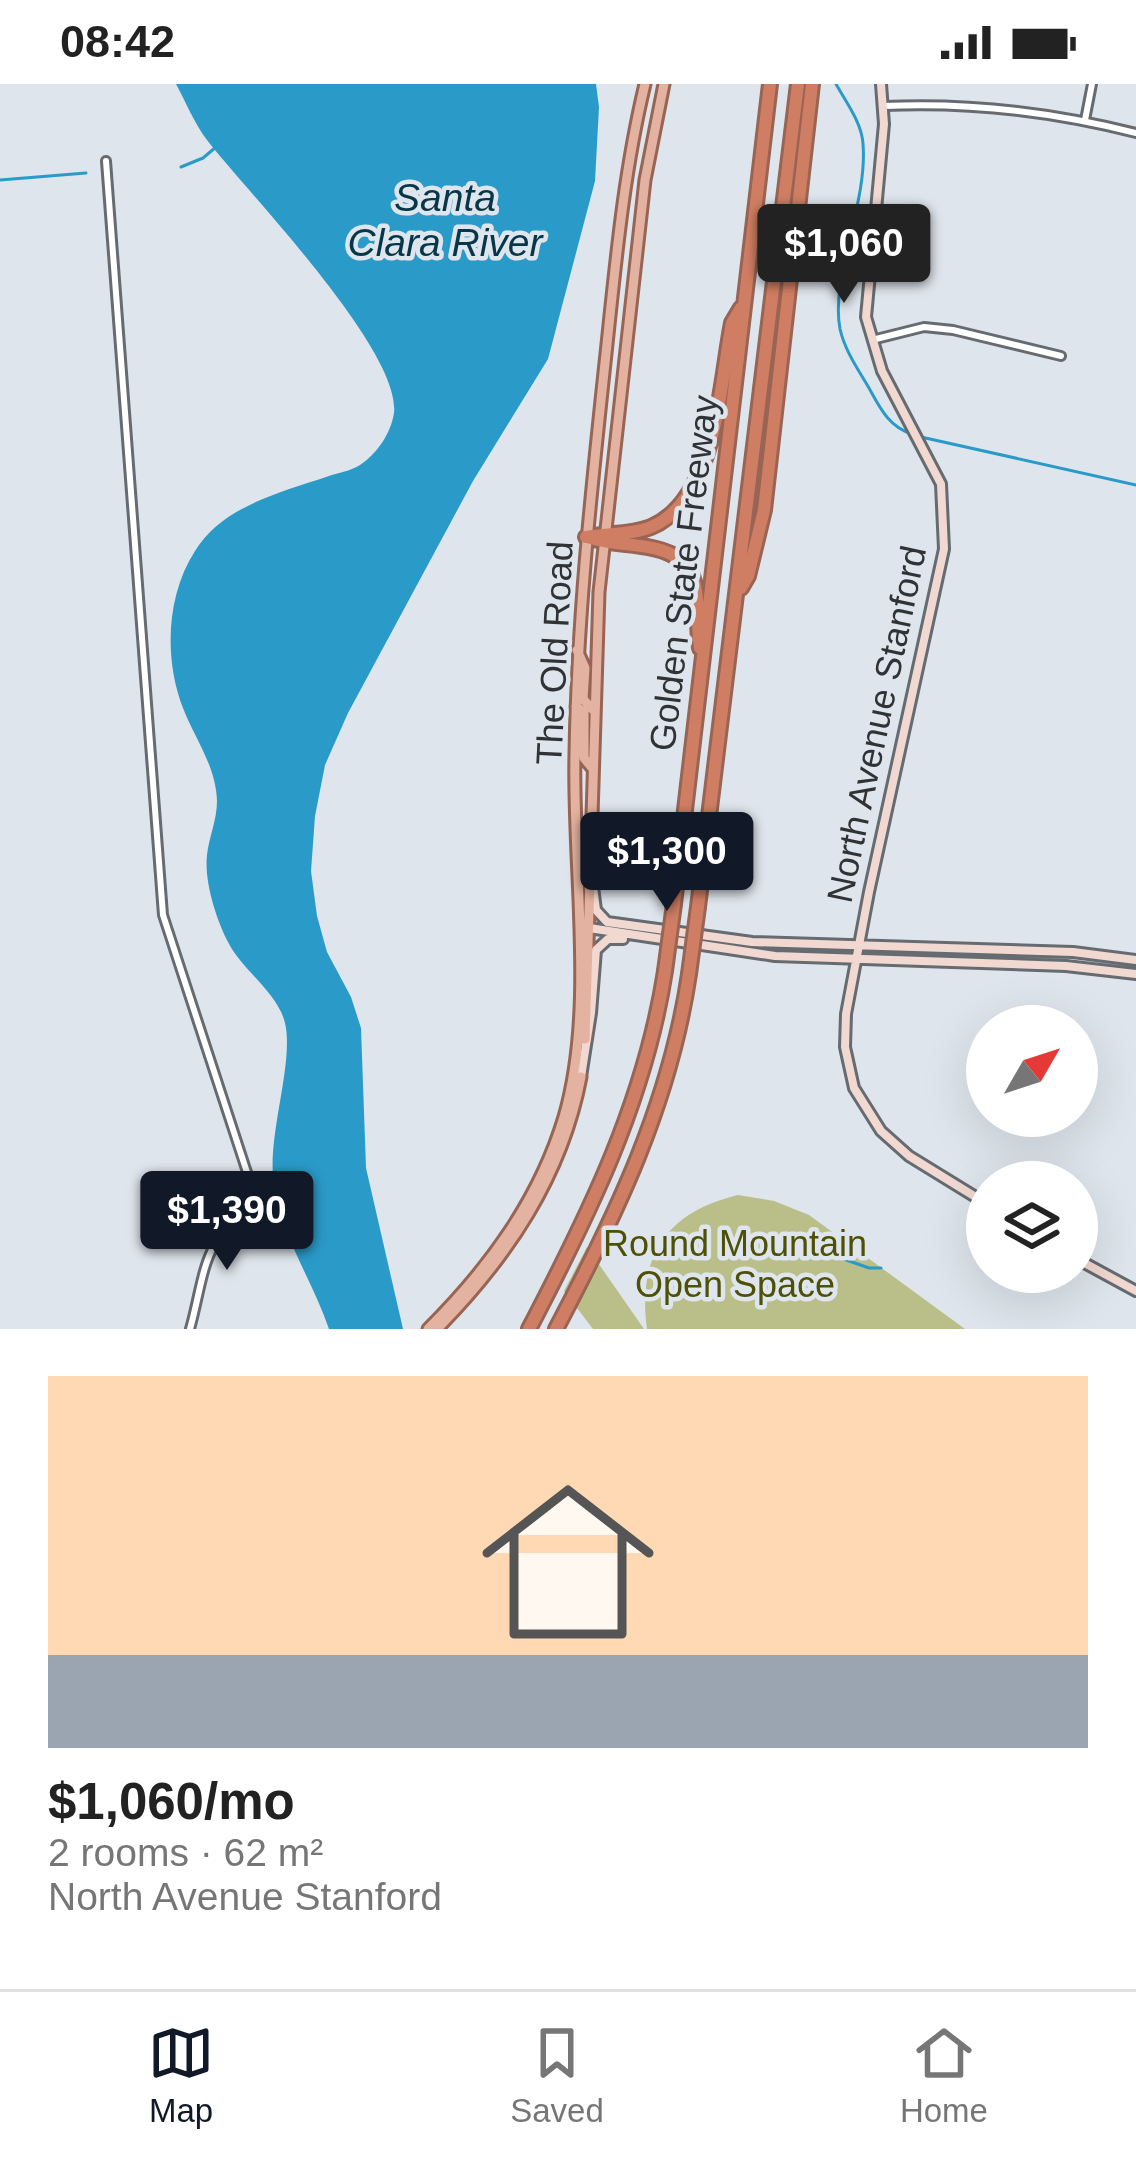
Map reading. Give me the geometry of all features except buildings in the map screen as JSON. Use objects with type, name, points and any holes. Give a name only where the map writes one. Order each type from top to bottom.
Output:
[{"type":"highway","name":"Golden State Freeway","points":[[529,1329],[578,1236],[632,1110],[665,971],[770,84]]},
{"type":"highway","name":"Golden State Freeway","points":[[556,1329],[646,1143],[671,1059],[688,974],[798,84]]},
{"type":"highway","points":[[738,594],[748,575],[764,510],[812,84]]},
{"type":"highway","points":[[604,538],[657,524],[679,509],[694,489],[732,323],[745,302]]},
{"type":"highway","points":[[586,537],[659,549],[685,563],[697,593],[702,667]]},
{"type":"main road","name":"The Old Road","points":[[437,1329],[489,1274],[534,1197],[568,1126],[580,1077],[585,1039],[578,650],[626,177],[645,84]]},
{"type":"main road","name":"The Old Road","points":[[428,1329],[499,1250],[534,1197],[571,1086],[591,880],[593,710],[604,538],[645,180],[664,84]]},
{"type":"main road","name":"North Avenue Stanford","points":[[881,84],[884,106],[866,292],[872,340],[882,371],[941,484],[944,548],[844,1034],[852,1082],[861,1103],[896,1146],[966,1191]]},
{"type":"main road","points":[[578,650],[585,668],[584,703],[593,710]]},
{"type":"main road","points":[[576,706],[584,713],[586,765],[593,770]]},
{"type":"main road","points":[[591,880],[596,910],[607,922],[758,943],[1073,952],[1136,960]]},
{"type":"main road","points":[[584,929],[751,947],[758,943]]},
{"type":"main road","points":[[584,929],[775,956],[1066,966],[1136,974]]},
{"type":"main road","points":[[580,1077],[592,1013],[594,959],[602,942],[614,938],[718,947]]},
{"type":"main road","points":[[1098,1270],[1136,1291]]},
{"type":"street","points":[[1085,120],[1092,84]]},
{"type":"street","points":[[884,106],[982,106],[1085,120],[1136,133]]},
{"type":"street","points":[[106,161],[162,911],[259,1209],[230,1221],[218,1235],[190,1329]]},
{"type":"street","points":[[872,340],[924,327],[1061,356]]},
{"type":"green space","name":"Round Mountain Open Space","points":[[738,1195],[774,1201],[809,1215],[965,1329],[647,1329],[647,1280],[662,1241],[692,1213]]},
{"type":"green space","name":"Round Mountain Open Space","points":[[587,1247],[644,1329],[593,1329],[564,1291]]},
{"type":"water","name":"Santa Clara River","points":[[176,84],[596,84],[595,181],[548,359],[473,481],[348,713],[325,765],[315,816],[311,871],[317,916],[327,952],[361,1028],[366,1168],[403,1329],[329,1329],[281,1215],[273,1158],[286,1056],[285,1023],[275,1002],[234,952],[215,911],[207,865],[216,788],[177,689],[171,649],[178,588],[207,536],[253,503],[366,460],[392,421],[390,385],[349,313],[207,140]]},
{"type":"waterway","points":[[836,84],[857,121],[863,144],[860,190],[840,286],[840,329],[881,409],[897,427],[912,434]]},
{"type":"waterway","points":[[181,167],[216,147]]},
{"type":"waterway","points":[[0,180],[86,173]]},
{"type":"waterway","points":[[921,437],[1136,485]]},
{"type":"waterway","points":[[835,1256],[881,1268]]}]
